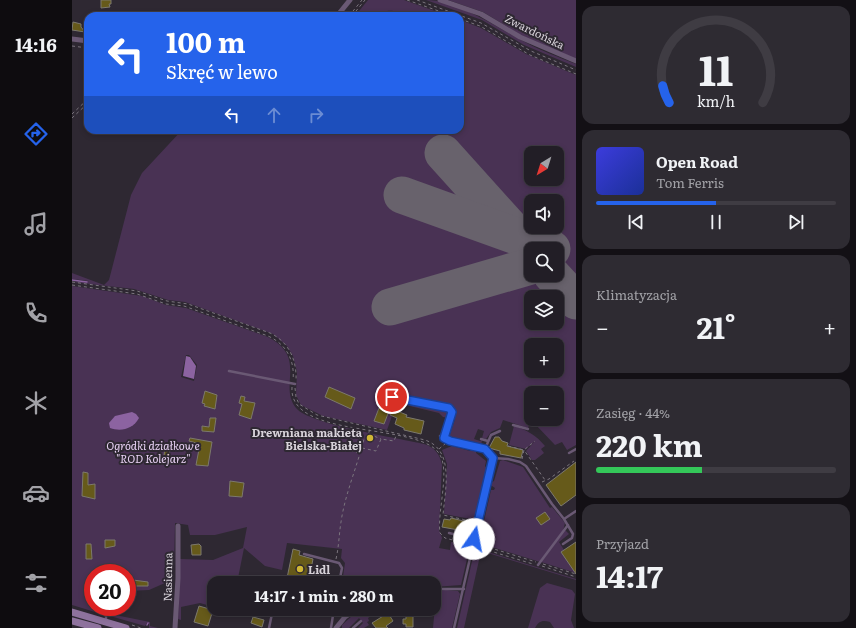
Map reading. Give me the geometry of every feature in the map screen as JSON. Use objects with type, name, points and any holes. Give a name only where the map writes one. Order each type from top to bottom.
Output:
[{"type":"main road","points":[[72,612],[126,628]]},
{"type":"main road","points":[[72,620],[98,628]]},
{"type":"street","points":[[340,12],[350,0]]},
{"type":"street","name":"Zwardońska","points":[[440,0],[481,14],[520,37],[576,61]]},
{"type":"street","points":[[72,39],[84,40]]},
{"type":"street","name":"Nasienna","points":[[175,628],[178,578],[178,526]]},
{"type":"street","points":[[335,628],[347,616]]},
{"type":"lane","points":[[229,372],[294,384]]},
{"type":"lane","points":[[392,397],[449,408],[452,412],[444,438]]},
{"type":"lane","points":[[513,425],[528,429]]},
{"type":"lane","points":[[485,449],[491,435],[500,431]]},
{"type":"lane","points":[[440,436],[450,441],[485,449],[493,458],[503,458],[520,462],[526,466],[568,525],[573,536],[563,544]]},
{"type":"lane","points":[[481,438],[488,441]]},
{"type":"lane","points":[[569,453],[576,449]]},
{"type":"lane","points":[[454,628],[493,458]]},
{"type":"lane","points":[[564,519],[576,511]]},
{"type":"lane","points":[[539,564],[568,525]]},
{"type":"lane","points":[[449,533],[474,539]]},
{"type":"lane","points":[[304,554],[336,561],[342,565],[340,576]]},
{"type":"lane","points":[[441,589],[464,589]]},
{"type":"lane","points":[[106,616],[106,622]]},
{"type":"lane","points":[[269,628],[272,616]]},
{"type":"lane","points":[[334,616],[335,628]]},
{"type":"lane","points":[[353,628],[361,621]]},
{"type":"path","points":[[352,12],[362,0]]},
{"type":"path","points":[[355,12],[365,0]]},
{"type":"path","points":[[407,0],[442,12]]},
{"type":"path","points":[[418,0],[451,12]]},
{"type":"path","points":[[464,17],[481,23],[527,50],[576,70]]},
{"type":"path","points":[[464,20],[480,26],[530,55],[576,74]]},
{"type":"path","points":[[72,46],[84,48]]},
{"type":"path","points":[[72,112],[84,102]]},
{"type":"path","points":[[72,118],[84,107]]},
{"type":"path","points":[[72,285],[137,294],[166,304],[184,306],[268,336],[281,344],[289,355],[293,368],[293,398],[299,408],[304,412],[326,421],[425,442],[437,450],[443,465],[440,533],[448,539],[473,544],[576,574]]},
{"type":"path","points":[[336,561],[342,516],[349,488],[364,439],[369,434],[370,428]]},
{"type":"path","points":[[360,454],[337,448],[341,434],[364,439]]},
{"type":"path","points":[[369,434],[380,439],[394,441],[396,436]]},
{"type":"path","points":[[362,448],[376,452],[380,439]]},
{"type":"path","points":[[437,450],[450,441]]},
{"type":"path","points":[[525,461],[522,460],[524,450],[535,441]]},
{"type":"path","points":[[508,446],[524,450],[545,480]]},
{"type":"path","points":[[538,478],[540,484],[574,461]]},
{"type":"path","points":[[539,564],[576,577]]},
{"type":"green space","points":[[368,0],[404,0],[438,12],[387,11],[358,12]]},
{"type":"green space","points":[[426,0],[438,1],[464,10],[531,45],[576,64],[576,67],[524,45],[482,20],[464,14],[464,12],[460,12]]},
{"type":"green space","points":[[448,0],[576,0],[576,59],[521,35],[483,12]]},
{"type":"green space","points":[[464,22],[481,28],[526,54],[576,75],[576,445],[567,450],[562,442],[555,445],[537,426],[564,426],[564,386],[524,386],[524,426],[529,426],[528,428],[503,420],[500,428],[491,432],[486,439],[482,438],[484,431],[478,429],[474,439],[480,441],[482,440],[481,446],[449,437],[455,419],[443,417],[439,413],[397,403],[395,408],[393,407],[390,415],[392,416],[387,430],[323,416],[301,405],[296,395],[297,372],[293,356],[287,346],[273,334],[185,302],[168,300],[134,289],[72,282],[89,281],[72,279],[72,273],[104,285],[109,280],[131,195],[142,173],[178,134],[464,134]],"holes":[[[389,387],[395,389],[384,424],[374,421],[379,408],[382,406],[377,404],[380,397],[384,398]]]},
{"type":"green space","name":"Ogródki działkowe \"ROD Kolejarz\"","points":[[72,286],[142,296],[166,305],[186,308],[268,337],[280,345],[287,354],[290,363],[291,399],[296,408],[304,414],[318,420],[356,430],[424,444],[431,447],[436,452],[442,465],[439,530],[442,538],[439,548],[450,550],[451,542],[470,546],[461,585],[441,586],[441,576],[343,576],[345,563],[341,558],[342,549],[287,543],[282,570],[265,566],[244,548],[238,576],[207,576],[207,605],[200,603],[181,607],[181,620],[178,619],[180,559],[213,560],[243,548],[247,527],[215,535],[190,535],[188,525],[175,523],[174,579],[149,590],[136,591],[136,564],[84,564],[84,609],[72,605]],"holes":[[[186,355],[189,355],[197,365],[194,381],[181,377]]]},
{"type":"green space","points":[[514,426],[535,436],[545,446],[541,449],[544,453],[535,460],[532,460],[526,451],[535,441],[526,449],[509,445]]},
{"type":"green space","points":[[452,446],[470,451],[472,448],[476,449],[476,453],[486,461],[485,466],[487,469],[476,520],[444,514],[447,464],[442,450]]},
{"type":"green space","points":[[503,460],[523,467],[550,508],[552,507],[565,523],[563,531],[540,562],[479,543],[491,490],[494,490],[495,488],[489,484],[494,481],[500,461]]},
{"type":"green space","points":[[565,530],[569,534],[559,542],[564,550],[561,552],[576,573],[541,562]]},
{"type":"green space","points":[[475,548],[576,580],[481,551],[464,628],[457,628]]},
{"type":"green space","points":[[547,583],[572,590],[575,594],[571,620],[574,628],[554,628],[550,622],[545,621],[539,622],[535,628],[528,628],[540,588]]},
{"type":"green space","points":[[441,590],[458,591],[460,594],[452,628],[433,628],[434,616],[441,616]]},
{"type":"green space","points":[[110,616],[120,616],[150,622],[150,626],[158,628],[149,628],[149,624],[147,623],[145,626]]},
{"type":"green space","points":[[352,616],[371,616],[368,618],[369,621],[367,622],[369,625],[364,628],[358,628],[363,623],[359,618],[349,628],[342,628],[342,625]]},
{"type":"shaded area","points":[[186,356],[190,357],[196,366],[194,379],[183,376]]},
{"type":"shaded area","points":[[132,412],[139,418],[133,425],[126,429],[118,430],[110,428],[109,423],[115,416]]},
{"type":"building","points":[[101,0],[111,0],[111,4],[109,4],[110,7],[101,8]]},
{"type":"building","points":[[73,22],[81,24],[84,32],[72,30]]},
{"type":"building","points":[[329,387],[355,398],[351,409],[325,397]]},
{"type":"building","points":[[205,391],[217,395],[215,409],[204,406],[205,404],[202,403]]},
{"type":"building","points":[[241,396],[245,397],[244,401],[255,403],[251,419],[239,415],[242,404],[239,403]]},
{"type":"building","points":[[379,408],[389,411],[384,424],[374,421]]},
{"type":"building","points":[[392,409],[407,415],[406,417],[424,421],[421,434],[404,430],[404,428],[395,424],[397,418],[390,415]]},
{"type":"building","points":[[210,418],[216,418],[214,432],[202,431],[202,426],[209,427]]},
{"type":"building","points":[[495,437],[499,437],[502,441],[508,443],[507,446],[523,450],[521,458],[500,454],[500,451],[489,448]]},
{"type":"building","points":[[190,438],[212,442],[208,466],[196,465],[200,444],[189,441]]},
{"type":"building","points":[[165,447],[170,448],[168,465],[163,464]]},
{"type":"building","points":[[576,462],[576,495],[561,506],[546,485]]},
{"type":"building","points":[[83,472],[88,473],[88,485],[95,484],[95,499],[82,496]]},
{"type":"building","points":[[230,481],[244,483],[242,497],[229,496]]},
{"type":"building","points":[[545,512],[550,519],[541,525],[536,518]]},
{"type":"building","points":[[451,518],[472,523],[470,534],[463,533],[464,531],[442,527],[444,519],[450,520]]},
{"type":"building","points":[[105,540],[115,540],[115,546],[105,548]]},
{"type":"building","points":[[576,542],[576,574],[561,552]]},
{"type":"building","points":[[86,544],[91,544],[92,559],[86,559]]},
{"type":"building","points":[[199,544],[201,546],[201,555],[192,555],[191,545]]},
{"type":"building","name":"Lidl","points":[[293,549],[300,551],[299,555],[313,559],[310,576],[287,576]]},
{"type":"building","points":[[136,580],[148,582],[148,586],[136,586]]},
{"type":"building","points":[[199,606],[207,608],[207,616],[211,616],[208,626],[194,622]]},
{"type":"building","points":[[383,616],[390,616],[393,621],[386,626],[388,628],[376,628],[372,623]]},
{"type":"building","points":[[406,616],[413,616],[413,627],[406,627],[406,624],[403,624],[403,619],[406,619]]},
{"type":"building","points":[[253,617],[264,620],[262,627],[251,623]]},
{"type":"waterway","points":[[72,280],[87,282]]},
{"type":"runway","points":[[443,153],[516,234]]},
{"type":"runway","points":[[402,195],[533,242]]},
{"type":"runway","points":[[390,307],[524,268]]},
{"type":"runway","points":[[558,282],[576,301]]},
{"type":"place","name":"Drewniana makieta Bielska-Białej","points":[[370,438]]},
{"type":"place","name":"Lidl","points":[[300,569]]},
{"type":"route","points":[[392,397],[417,400],[449,408],[452,412],[444,438],[450,441],[485,449],[486,452],[493,458],[474,539]]}]
